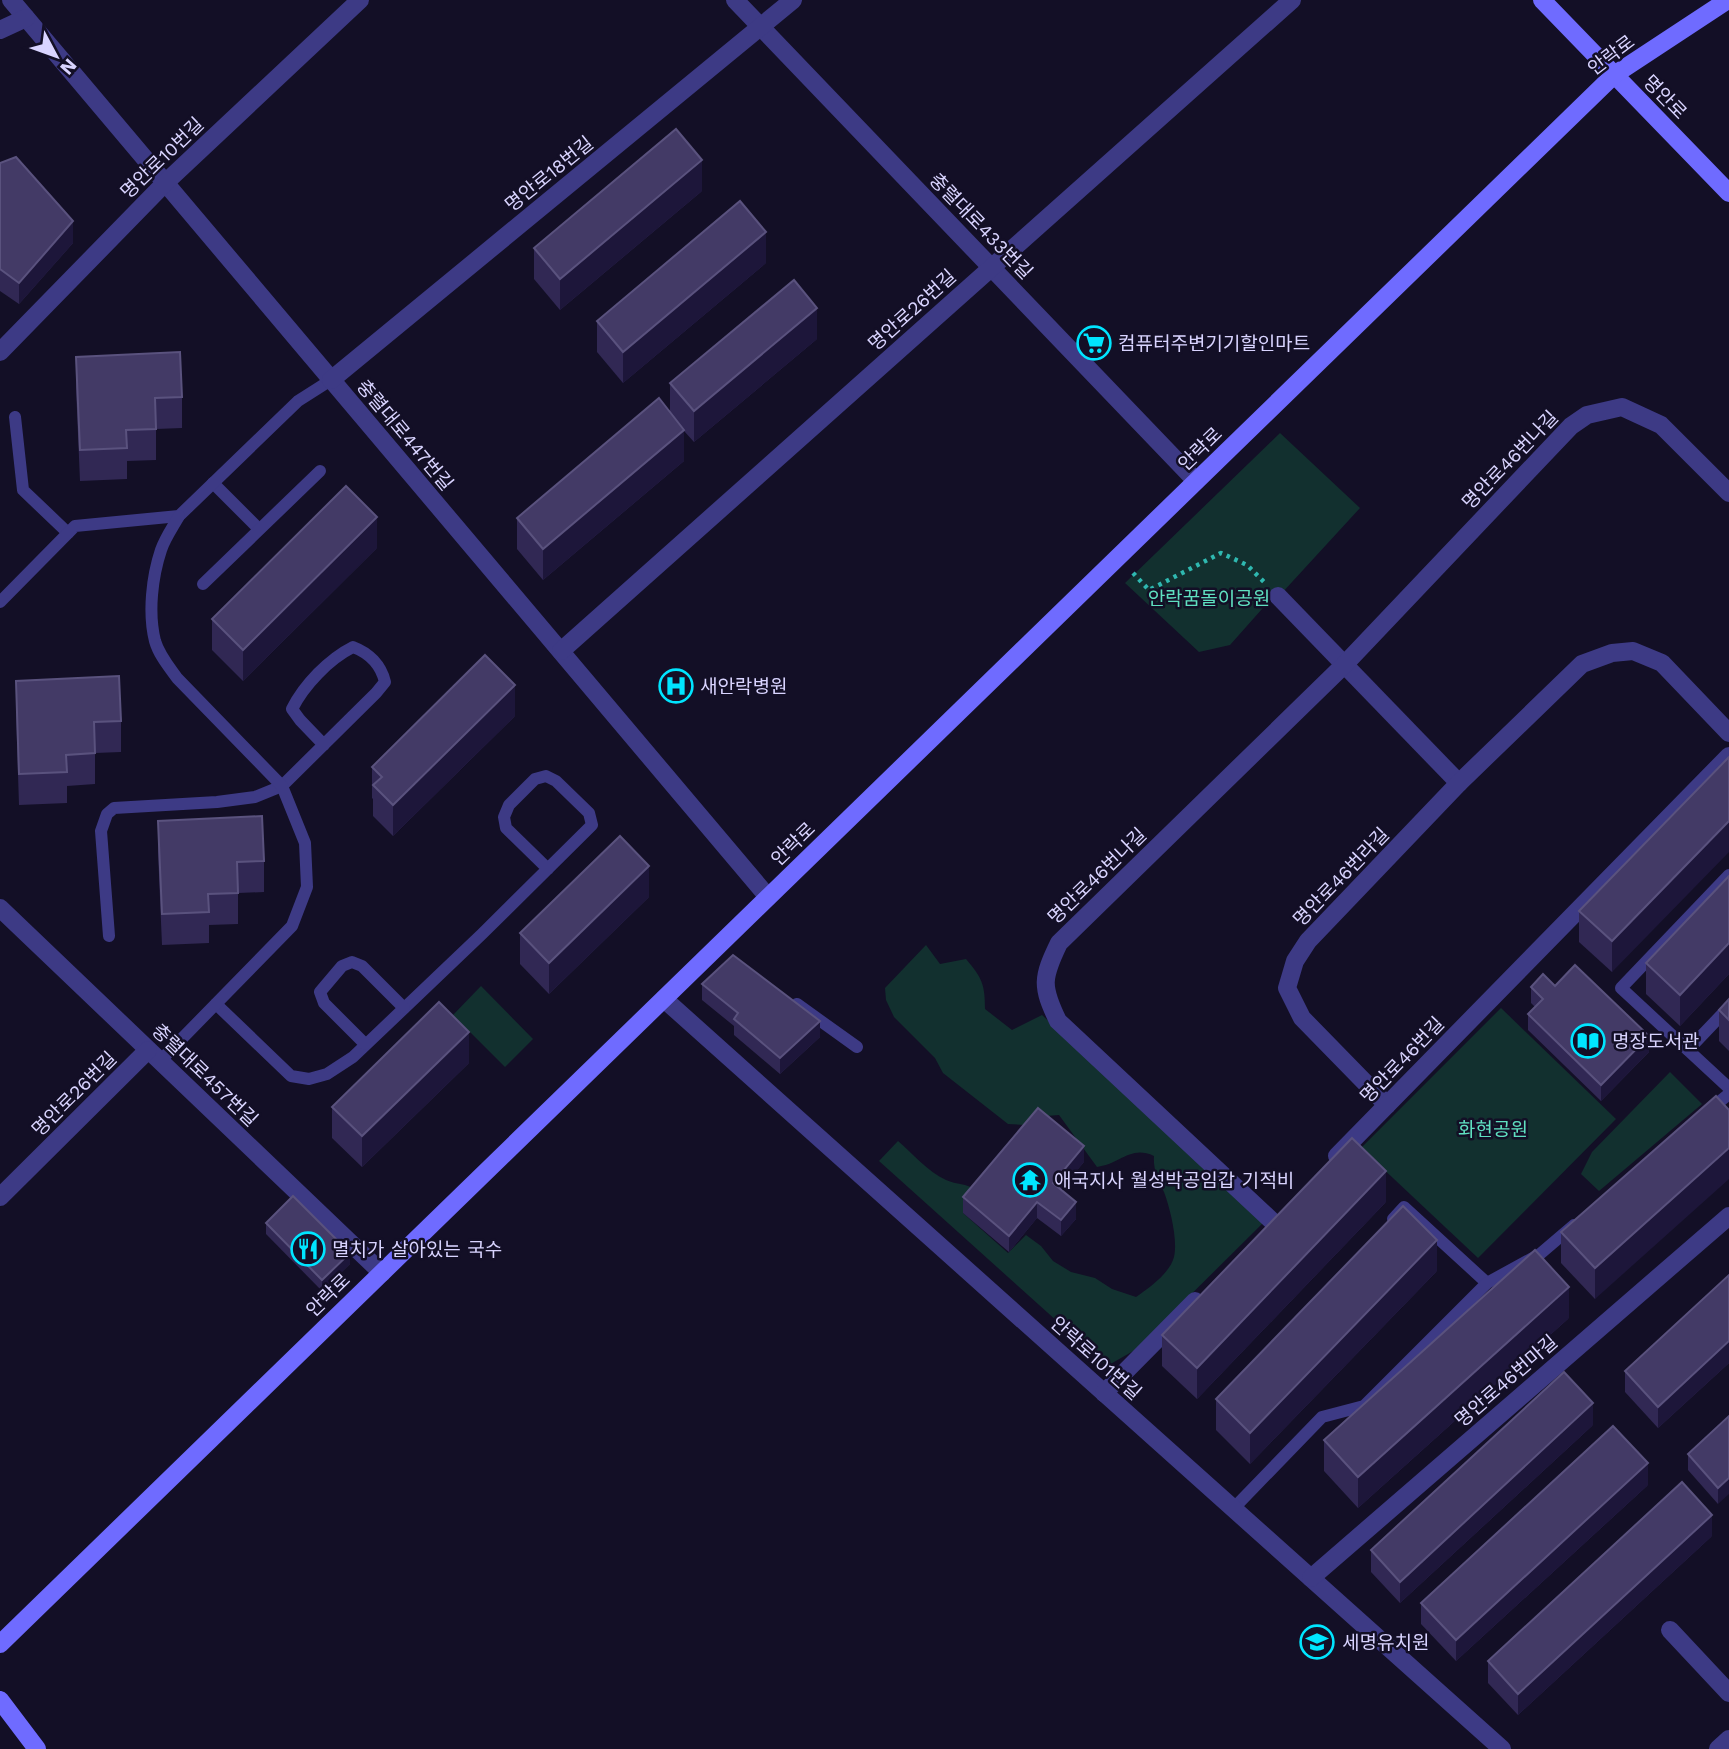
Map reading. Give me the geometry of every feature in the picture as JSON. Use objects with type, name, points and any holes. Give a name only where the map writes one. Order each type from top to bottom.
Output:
[{"type":"main road","name":"명안로","points":[[1542,0],[1729,193]]},
{"type":"main road","name":"안락로","points":[[0,1644],[664,999],[722,951],[768,897],[1614,75],[1728,0]]},
{"type":"main road","points":[[0,1700],[37,1749]]},
{"type":"street","name":"충렬대로447번길","points":[[11,0],[768,897]]},
{"type":"street","name":"명안로10번길","points":[[0,352],[164,184],[360,0]]},
{"type":"street","name":"충렬대로433번길","points":[[736,0],[1196,481]]},
{"type":"street","name":"명안로18번길","points":[[331,380],[793,0]]},
{"type":"street","name":"명안로26번길","points":[[561,651],[1292,0]]},
{"type":"street","points":[[0,30],[26,18]]},
{"type":"street","name":"명안로46번나길","points":[[1273,1221],[1058,1021],[1045,994],[1046,969],[1059,943],[1345,664],[1571,426],[1587,415],[1622,407],[1661,425],[1729,493]]},
{"type":"street","points":[[1278,596],[1459,783]]},
{"type":"street","name":"명안로46번라길","points":[[1387,1105],[1302,1018],[1287,988],[1295,961],[1308,941],[1459,783],[1583,664],[1612,653],[1633,651],[1662,663],[1729,733]]},
{"type":"street","name":"명안로46번길","points":[[1320,1173],[1729,756]]},
{"type":"street","name":"충렬대로457번길","points":[[0,908],[382,1273]]},
{"type":"street","name":"안락로101번길","points":[[664,999],[1502,1749]]},
{"type":"street","name":"명안로26번길","points":[[0,1197],[154,1056]]},
{"type":"street","name":"명안로46번마길","points":[[1311,1578],[1729,1216]]},
{"type":"street","points":[[1104,1394],[1207,1288]]},
{"type":"street","points":[[1670,1630],[1729,1693]]},
{"type":"street","points":[[1718,1749],[1729,1739]]},
{"type":"lane","points":[[154,1056],[216,1004],[292,926],[307,887],[305,843],[282,786],[177,678],[156,642],[152,614],[161,549],[179,516],[298,401],[331,380]]},
{"type":"lane","points":[[15,417],[23,490],[68,533]]},
{"type":"lane","points":[[203,584],[320,471]]},
{"type":"lane","points":[[213,483],[259,530]]},
{"type":"lane","points":[[0,602],[75,526],[179,516]]},
{"type":"lane","points":[[109,936],[101,831],[107,814],[114,808],[125,806],[176,805],[255,797],[282,786],[324,744],[385,682],[382,670],[364,651],[353,647],[340,653],[307,686],[292,709],[324,744]]},
{"type":"lane","points":[[216,1004],[291,1076],[309,1079],[327,1074],[353,1057],[365,1044],[404,1008],[548,869],[592,825],[589,813],[556,780],[546,776],[535,779],[509,805],[504,817],[506,828],[548,869]]},
{"type":"lane","points":[[1729,875],[1621,988],[1729,1088]]},
{"type":"lane","points":[[365,1044],[324,1003],[320,992],[342,966],[352,962],[362,966],[404,1008]]},
{"type":"lane","points":[[781,993],[857,1047]]},
{"type":"lane","points":[[1688,1050],[1729,1007]]},
{"type":"lane","points":[[1698,1120],[1729,1094]]},
{"type":"lane","points":[[1386,1227],[1404,1207],[1487,1283]]},
{"type":"lane","points":[[1233,1508],[1322,1417],[1364,1406],[1487,1283],[1540,1254],[1582,1218]]},
{"type":"path","points":[[1133,573],[1149,590],[1221,553],[1247,565],[1278,596]]},
{"type":"green space","name":"안락꿈돌이공원","points":[[1280,433],[1360,508],[1230,645],[1199,652],[1125,583]]},
{"type":"green space","points":[[926,945],[940,964],[966,959],[982,982],[985,1009],[1012,1030],[1042,1015],[1266,1220],[1135,1350],[1107,1366],[879,1161],[898,1141],[939,1177],[976,1190],[975,1197],[963,1213],[1008,1253],[1026,1235],[1041,1246],[1053,1261],[1071,1272],[1095,1278],[1112,1289],[1136,1297],[1153,1285],[1172,1263],[1175,1242],[1173,1224],[1155,1170],[1154,1156],[1146,1153],[1132,1154],[1097,1167],[1059,1115],[1046,1116],[1025,1125],[1008,1124],[943,1073],[935,1058],[894,1017],[886,1000],[885,988]]},
{"type":"green space","points":[[481,986],[533,1039],[505,1067],[453,1015]]},
{"type":"green space","name":"화현공원","points":[[1501,1008],[1616,1119],[1478,1258],[1361,1148]]},
{"type":"green space","points":[[1670,1072],[1702,1104],[1599,1191],[1581,1174],[1592,1152]]},
{"type":"building","points":[[676,129],[702,160],[560,279],[534,248]]},
{"type":"building","points":[[16,157],[73,221],[19,283],[0,269],[0,163]]},
{"type":"building","points":[[740,201],[766,232],[623,352],[597,321]]},
{"type":"building","points":[[794,280],[817,308],[694,411],[670,383]]},
{"type":"building","points":[[180,352],[182,397],[155,398],[156,429],[126,430],[127,448],[80,450],[76,357]]},
{"type":"building","points":[[659,398],[684,430],[543,549],[517,518]]},
{"type":"building","points":[[346,486],[377,517],[243,650],[212,619]]},
{"type":"building","points":[[485,655],[515,685],[393,805],[373,785],[382,777],[372,767]]},
{"type":"building","points":[[119,676],[121,721],[94,722],[95,753],[66,755],[67,772],[19,774],[16,681]]},
{"type":"building","points":[[1729,757],[1729,821],[1612,941],[1579,911]]},
{"type":"building","points":[[262,816],[264,861],[237,862],[238,893],[208,894],[209,912],[162,914],[158,821]]},
{"type":"building","points":[[620,836],[649,866],[549,963],[520,933]]},
{"type":"building","points":[[1729,876],[1729,943],[1680,995],[1646,963]]},
{"type":"building","points":[[733,955],[820,1021],[780,1058],[734,1019],[738,1013],[702,984]]},
{"type":"building","name":"명장도서관","points":[[1575,965],[1649,1036],[1601,1085],[1528,1014],[1543,999],[1531,987],[1543,974],[1555,986]]},
{"type":"building","points":[[1729,999],[1729,1020],[1719,1010]]},
{"type":"building","points":[[439,1002],[469,1032],[362,1136],[332,1107]]},
{"type":"building","points":[[1716,1096],[1729,1110],[1729,1148],[1595,1268],[1561,1232]]},
{"type":"building","name":"애국지사 월성박공임갑 기적비","points":[[1038,1108],[1084,1146],[1053,1183],[1076,1202],[1061,1220],[1037,1202],[1009,1236],[963,1197]]},
{"type":"building","points":[[1352,1138],[1386,1171],[1197,1368],[1162,1335]]},
{"type":"building","name":"멸치가 살아있는 국수","points":[[293,1196],[350,1253],[322,1280],[266,1223]]},
{"type":"building","points":[[1403,1206],[1437,1240],[1250,1433],[1216,1399]]},
{"type":"building","points":[[1535,1250],[1569,1287],[1358,1477],[1324,1440]]},
{"type":"building","points":[[1729,1275],[1729,1341],[1658,1407],[1625,1371]]},
{"type":"building","points":[[1564,1372],[1593,1403],[1400,1582],[1371,1550]]},
{"type":"building","points":[[1729,1416],[1729,1478],[1718,1488],[1688,1454]]},
{"type":"building","points":[[1613,1426],[1648,1463],[1456,1640],[1421,1603]]},
{"type":"building","points":[[1682,1482],[1712,1515],[1518,1694],[1488,1661]]},
{"type":"place","name":"컴퓨터주변기기할인마트","points":[[1094,343]]},
{"type":"place","name":"새안락병원","points":[[676,686]]},
{"type":"place","name":"명장도서관","points":[[1588,1041]]},
{"type":"place","name":"애국지사 월성박공임갑 기적비","points":[[1030,1180]]},
{"type":"place","name":"멸치가 살아있는 국수","points":[[308,1249]]},
{"type":"place","name":"세명유치원","points":[[1317,1642]]}]
